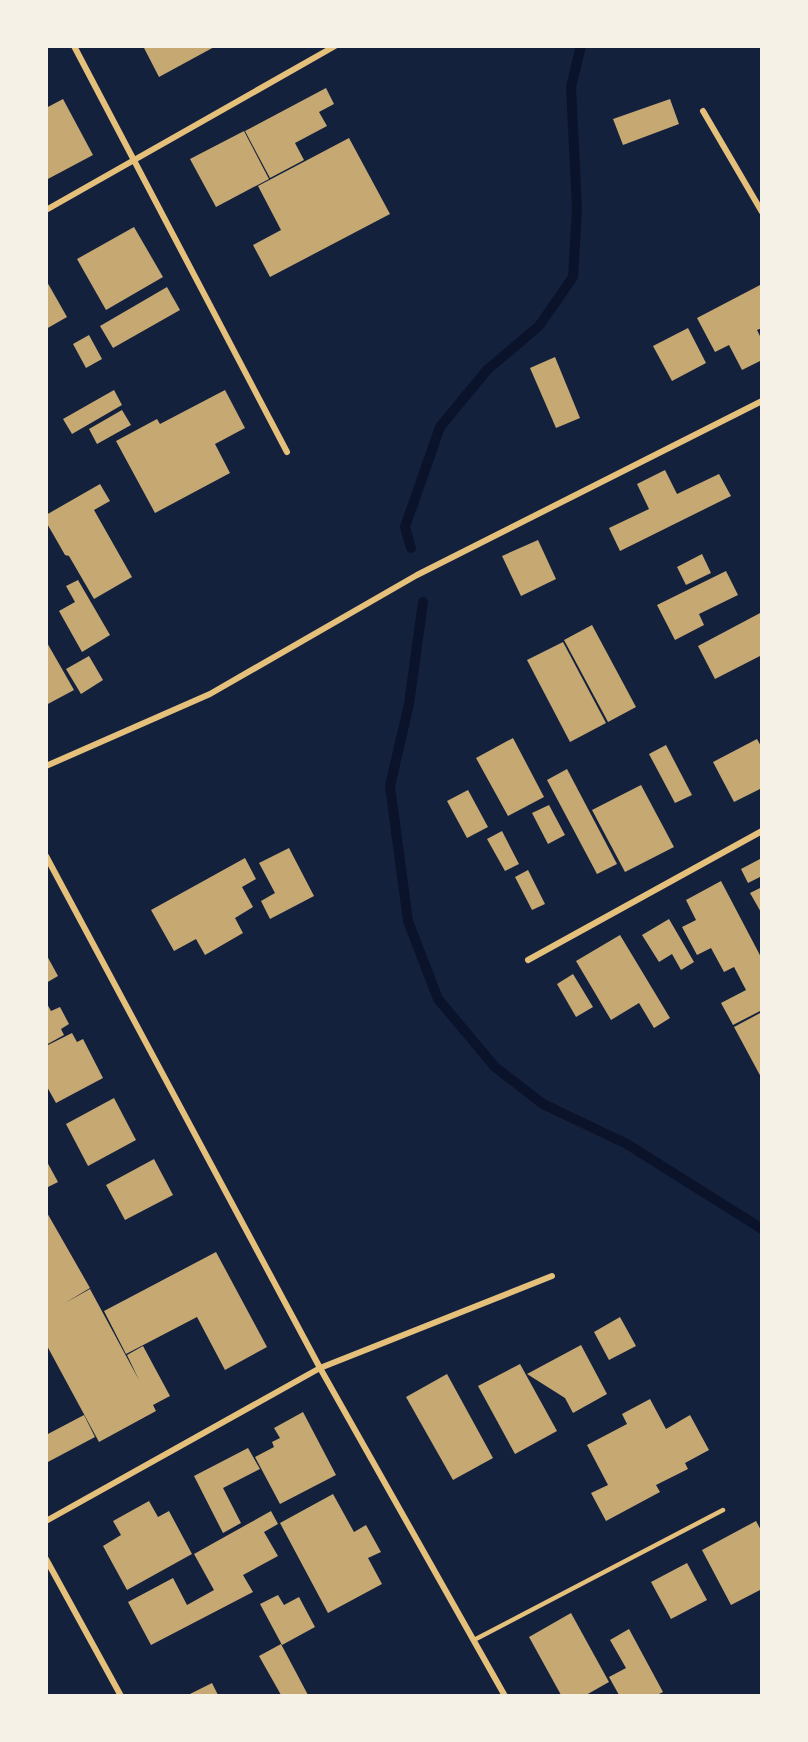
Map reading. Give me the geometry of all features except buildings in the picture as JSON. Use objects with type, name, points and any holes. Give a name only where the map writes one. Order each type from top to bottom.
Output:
[{"type":"street","points":[[74,46],[287,452]]},
{"type":"street","points":[[46,210],[335,46]]},
{"type":"street","points":[[703,111],[762,212]]},
{"type":"street","points":[[46,766],[210,694],[417,575],[762,401]]},
{"type":"street","points":[[528,960],[762,831]]},
{"type":"street","points":[[46,856],[320,1368],[505,1695]]},
{"type":"street","points":[[46,1521],[320,1368],[552,1276]]},
{"type":"street","points":[[46,1559],[121,1695]]},
{"type":"lane","points":[[474,1640],[723,1510]]},
{"type":"waterway","points":[[411,548],[405,527],[440,427],[487,370],[539,326],[573,277],[577,209],[571,87],[581,46]]},
{"type":"waterway","points":[[423,602],[409,704],[390,786],[408,921],[438,999],[495,1067],[543,1104],[627,1144],[762,1229]]}]
